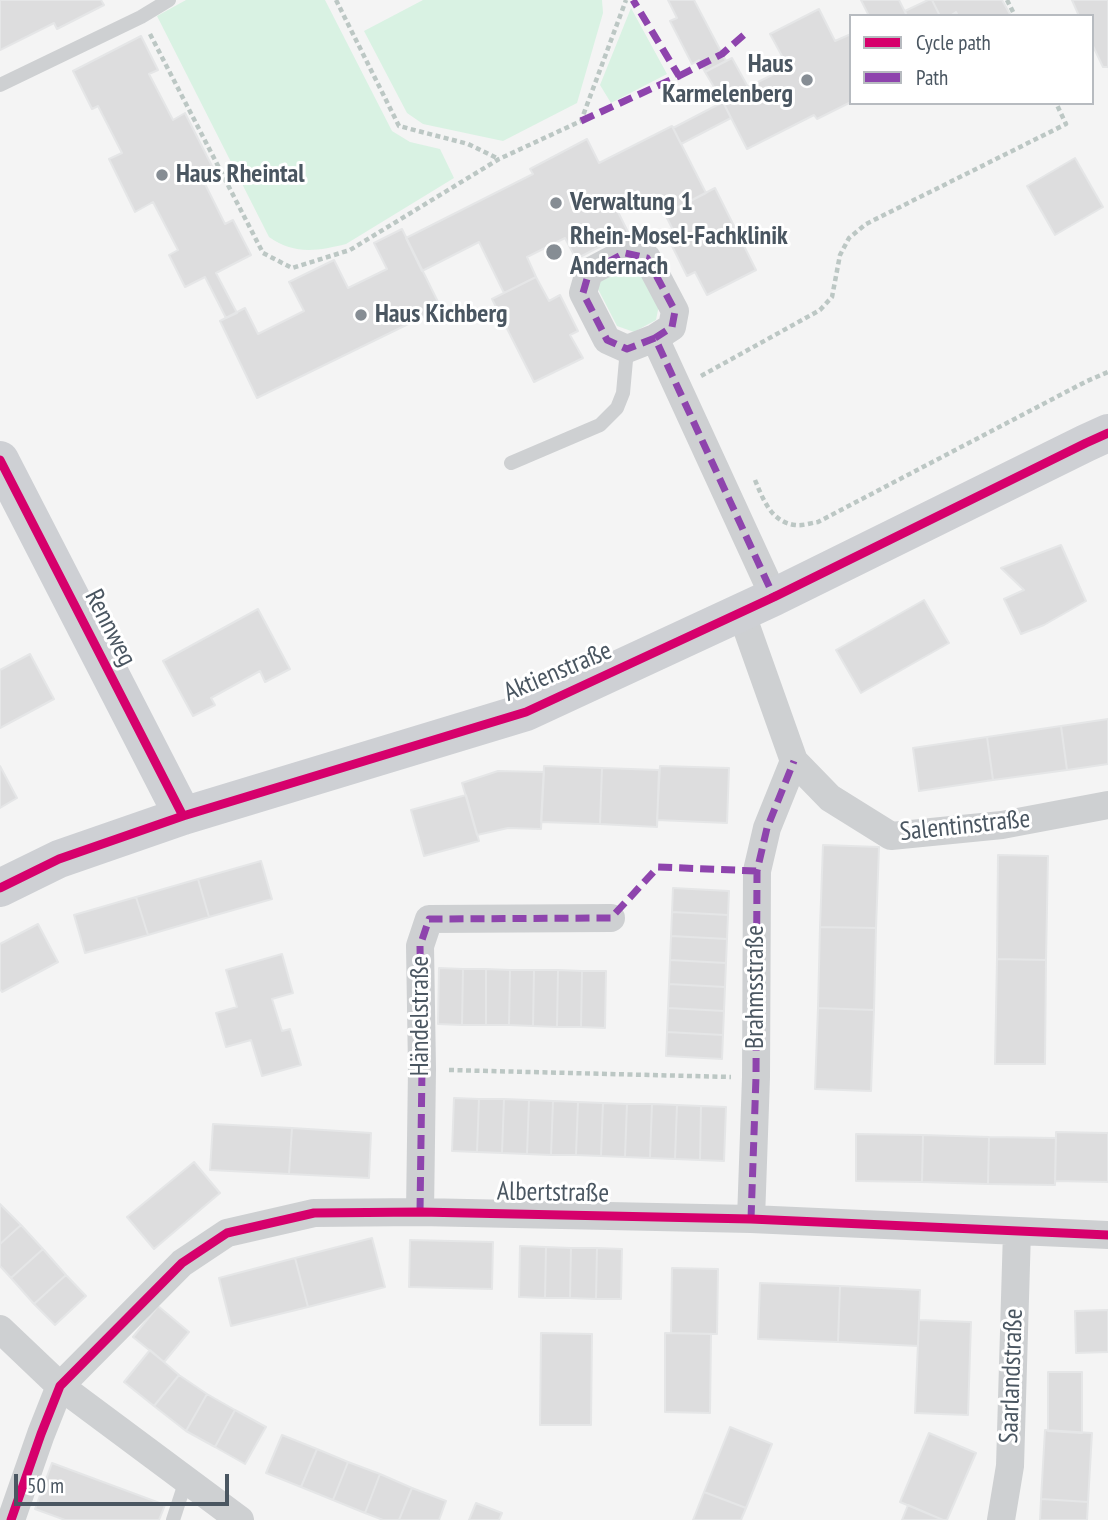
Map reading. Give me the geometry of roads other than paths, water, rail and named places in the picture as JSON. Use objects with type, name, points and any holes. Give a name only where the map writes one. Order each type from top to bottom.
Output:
[{"type":"street","points":[[625,253],[646,258],[675,311],[672,327],[655,338],[627,349],[607,340],[583,293],[589,272],[625,253]]},
{"type":"street","points":[[655,338],[678,387],[757,604]]},
{"type":"street","name":"Aktienstraße","points":[[0,888],[59,859],[183,816],[526,712],[757,604],[1108,433]]},
{"type":"street","name":"Rennweg","points":[[0,460],[183,816]]},
{"type":"street","name":"Salentinstraße","points":[[757,604],[794,761],[830,798],[891,836],[1002,825],[1108,805]]},
{"type":"street","name":"Brahmsstraße","points":[[751,1219],[756,1077],[757,872],[767,828],[794,761]]},
{"type":"street","name":"Händelstraße","points":[[420,1212],[420,946],[429,919],[611,918]]},
{"type":"street","name":"Albertstraße","points":[[60,1386],[182,1263],[227,1233],[314,1213],[420,1212],[751,1219],[1108,1235]]},
{"type":"street","name":"Saarlandstraße","points":[[1001,1520],[1010,1466],[1017,1231]]},
{"type":"street","points":[[0,1329],[60,1386],[240,1520]]},
{"type":"street","points":[[11,1520],[60,1386]]},
{"type":"lane","points":[[0,85],[169,0]]},
{"type":"lane","points":[[511,463],[600,425],[617,408],[623,393],[627,349]]},
{"type":"lane","points":[[173,1520],[186,1480]]},
{"type":"place","name":"Haus Karmelenberg","points":[[807,80]]},
{"type":"place","name":"Haus Rheintal","points":[[162,175]]},
{"type":"place","name":"Verwaltung 1","points":[[556,203]]},
{"type":"place","name":"Rhein-Mosel-Fachklinik Andernach","points":[[554,252]]},
{"type":"place","name":"Haus Kichberg","points":[[361,315]]}]
